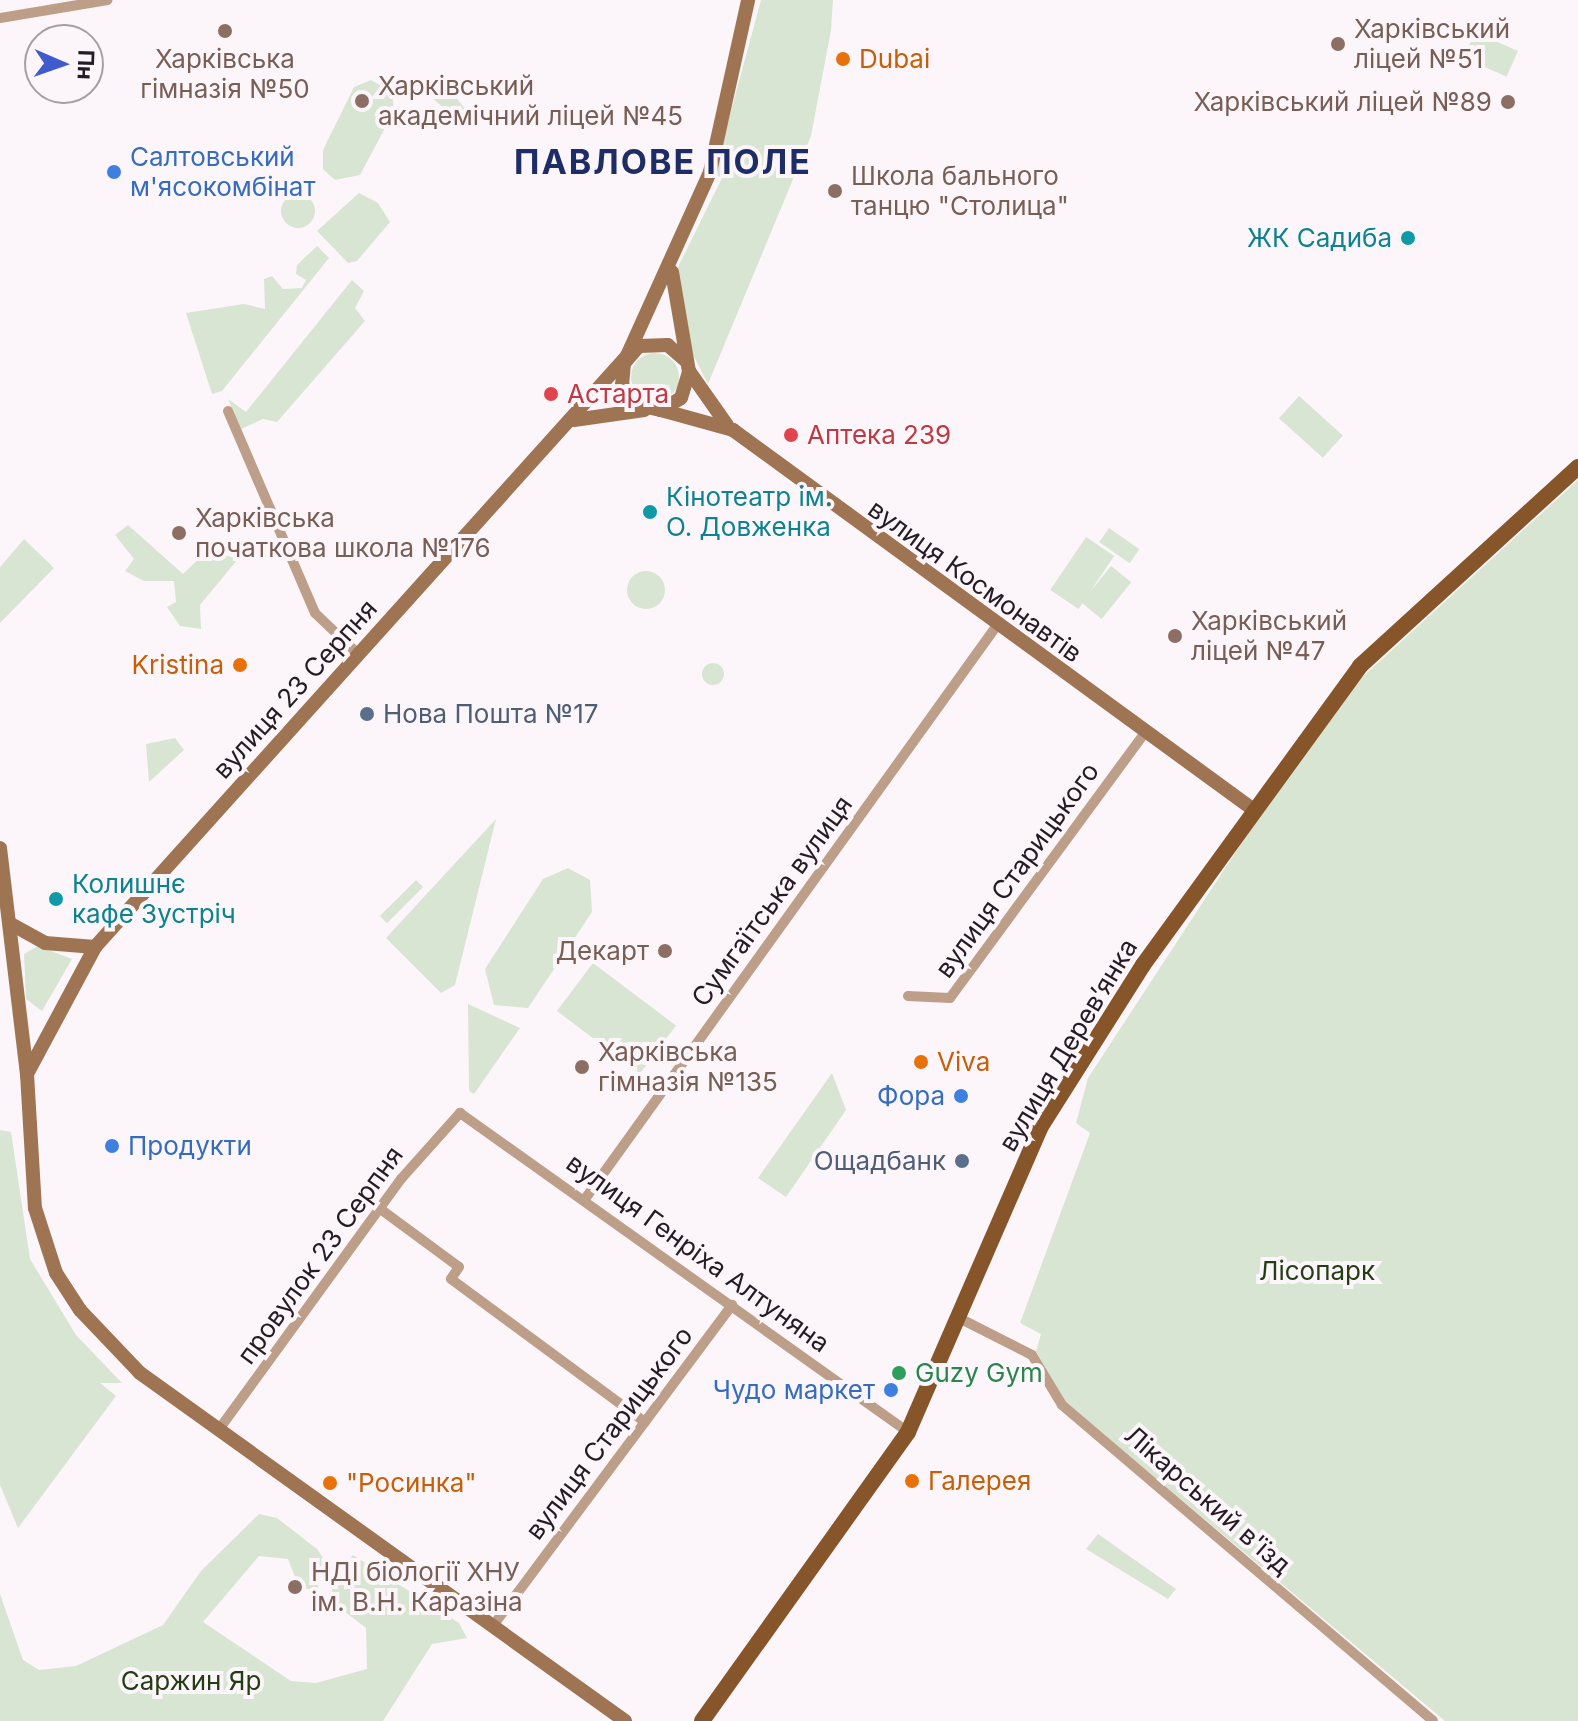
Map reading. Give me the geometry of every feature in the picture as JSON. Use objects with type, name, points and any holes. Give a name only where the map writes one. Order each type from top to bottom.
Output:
[{"type":"main road","name":"вулиця Дерев’янка","points":[[702,1721],[908,1432],[1040,1128],[1143,965],[1360,666],[1578,467]]},
{"type":"street","points":[[0,18],[108,0]]},
{"type":"street","name":"вулиця 23 Серпня","points":[[27,1074],[95,947],[627,356],[672,267],[728,109],[748,0]]},
{"type":"street","name":"вулиця 23 Серпня","points":[[672,267],[687,365],[733,430]]},
{"type":"street","points":[[627,356],[661,343],[687,365],[681,398],[654,410]]},
{"type":"street","name":"вулиця 23 Серпня","points":[[627,356],[624,392],[654,410]]},
{"type":"street","name":"вулиця Космонавтів","points":[[570,422],[654,410],[733,430],[995,628],[1254,810]]},
{"type":"street","points":[[228,411],[315,613],[358,654]]},
{"type":"street","name":"Сумгаїтська вулиця","points":[[585,1199],[995,628]]},
{"type":"street","name":"вулиця Старицького","points":[[908,996],[950,998],[1145,733]]},
{"type":"street","points":[[0,848],[27,1074],[35,1208],[56,1273],[114,1353],[625,1721]]},
{"type":"street","points":[[11,924],[45,943],[95,947]]},
{"type":"street","name":"вулиця Генріха Алтуняна","points":[[460,1113],[585,1199],[908,1432]]},
{"type":"street","name":"провулок 23 Серпня","points":[[220,1428],[379,1208],[460,1113]]},
{"type":"street","points":[[379,1208],[459,1267],[451,1279],[645,1422]]},
{"type":"street","name":"вулиця Старицького","points":[[492,1627],[732,1305]]},
{"type":"street","name":"Лікарський в'їзд","points":[[957,1317],[1032,1355],[1062,1405],[1433,1721]]},
{"type":"green space","points":[[761,0],[833,0],[831,30],[811,136],[708,384],[691,351],[677,269],[722,178],[714,174]]},
{"type":"green space","points":[[1475,32],[1518,51],[1507,77],[1464,58]]},
{"type":"green space","points":[[439,76],[473,119],[467,128],[424,91]]},
{"type":"green space","points":[[371,80],[392,92],[394,111],[360,175],[335,180],[323,169],[323,150],[354,87]]},
{"type":"green space","points":[[359,193],[378,203],[390,222],[357,261],[348,263],[317,231]]},
{"type":"green space","points":[[298,194],[310,199],[315,211],[310,223],[298,228],[286,223],[281,211],[286,199]]},
{"type":"green space","points":[[317,246],[329,258],[222,391],[212,394],[186,313],[244,304],[265,309],[264,279],[272,276],[283,289],[302,288],[306,280],[296,274],[297,265]]},
{"type":"green space","points":[[352,280],[364,291],[355,308],[365,321],[277,422],[263,419],[241,429],[228,399],[246,412]]},
{"type":"green space","points":[[655,353],[672,360],[679,377],[672,394],[655,401],[638,394],[631,377],[638,360]]},
{"type":"green space","points":[[1299,396],[1343,435],[1323,458],[1279,418]]},
{"type":"green space","name":"Лісопарк","points":[[1578,480],[1578,1721],[1445,1721],[1065,1402],[1036,1351],[1041,1334],[1020,1323],[1090,1133],[1076,1123],[1088,1078],[1267,804],[1356,683]]},
{"type":"green space","points":[[128,525],[183,574],[208,550],[238,559],[200,605],[201,629],[180,626],[167,607],[176,602],[174,581],[144,581],[125,571],[134,559],[115,535]]},
{"type":"green space","points":[[1109,528],[1139,549],[1130,563],[1099,542]]},
{"type":"green space","points":[[1086,537],[1114,556],[1078,609],[1050,590]]},
{"type":"green space","points":[[24,539],[54,568],[0,623],[0,567]]},
{"type":"green space","points":[[1111,566],[1131,582],[1102,619],[1081,603]]},
{"type":"green space","points":[[646,571],[660,576],[665,590],[660,604],[646,609],[632,604],[627,590],[632,576]]},
{"type":"green space","points":[[709,663],[717,663],[724,674],[717,685],[709,685],[702,678],[702,670]]},
{"type":"green space","points":[[175,738],[184,750],[149,782],[146,744]]},
{"type":"green space","points":[[496,819],[455,985],[441,993],[386,938]]},
{"type":"green space","points":[[568,868],[590,880],[592,912],[528,1008],[494,1005],[485,969],[543,879]]},
{"type":"green space","points":[[416,880],[423,887],[387,923],[380,916]]},
{"type":"green space","points":[[38,946],[72,959],[42,1011],[26,999],[24,954]]},
{"type":"green space","points":[[593,963],[676,1026],[640,1074],[557,1011]]},
{"type":"green space","points":[[468,1004],[520,1028],[474,1094],[469,1091]]},
{"type":"green space","points":[[832,1073],[846,1110],[786,1197],[758,1178]]},
{"type":"green space","points":[[0,1130],[11,1132],[30,1259],[76,1335],[122,1383],[100,1383],[116,1396],[18,1528],[0,1485]]},
{"type":"green space","name":"Саржин Яр","points":[[259,1514],[277,1518],[317,1549],[324,1559],[317,1591],[299,1587],[288,1559],[259,1556],[203,1622],[291,1681],[316,1683],[367,1669],[366,1628],[336,1605],[330,1585],[353,1555],[459,1623],[467,1638],[432,1644],[383,1721],[0,1721],[0,1594],[23,1660],[39,1670],[76,1666],[163,1625],[201,1571]]},
{"type":"green space","points":[[1098,1534],[1176,1589],[1168,1599],[1086,1549]]},
{"type":"place","name":"Харківська гімназія №50","points":[[225,31]]},
{"type":"place","name":"Харківський ліцей №51","points":[[1338,44]]},
{"type":"place","name":"Dubai","points":[[843,59]]},
{"type":"place","name":"Харківський академічний ліцей №45","points":[[362,101]]},
{"type":"place","name":"Харківський ліцей №89","points":[[1508,102]]},
{"type":"place","name":"Салтовський м'ясокомбінат","points":[[114,172]]},
{"type":"place","name":"Школа бального танцю \"Столица\"","points":[[835,191]]},
{"type":"place","name":"ЖК Садиба","points":[[1408,238]]},
{"type":"place","name":"Астарта","points":[[551,394]]},
{"type":"place","name":"Аптека 239","points":[[791,435]]},
{"type":"place","name":"Кінотеатр ім. О. Довженка","points":[[650,512]]},
{"type":"place","name":"Харківська початкова школа №176","points":[[179,533]]},
{"type":"place","name":"Харківський ліцей №47","points":[[1175,636]]},
{"type":"place","name":"Kristina","points":[[240,665]]},
{"type":"place","name":"Нова Пошта №17","points":[[367,714]]},
{"type":"place","name":"Колишнє кафе Зустріч","points":[[56,899]]},
{"type":"place","name":"Декарт","points":[[665,951]]},
{"type":"place","name":"Viva","points":[[921,1062]]},
{"type":"place","name":"Харківська гімназія №135","points":[[582,1067]]},
{"type":"place","name":"Фора","points":[[961,1096]]},
{"type":"place","name":"Продукти","points":[[112,1146]]},
{"type":"place","name":"Ощадбанк","points":[[962,1161]]},
{"type":"place","name":"Guzy Gym","points":[[899,1373]]},
{"type":"place","name":"Чудо маркет","points":[[891,1390]]},
{"type":"place","name":"Галерея","points":[[912,1481]]},
{"type":"place","name":"\"Росинка\"","points":[[330,1483]]},
{"type":"place","name":"НДІ біології ХНУ ім. В.Н. Каразіна","points":[[295,1587]]},
{"type":"district","name":"ПАВЛОВЕ ПОЛЕ","points":[[663,162]]}]
